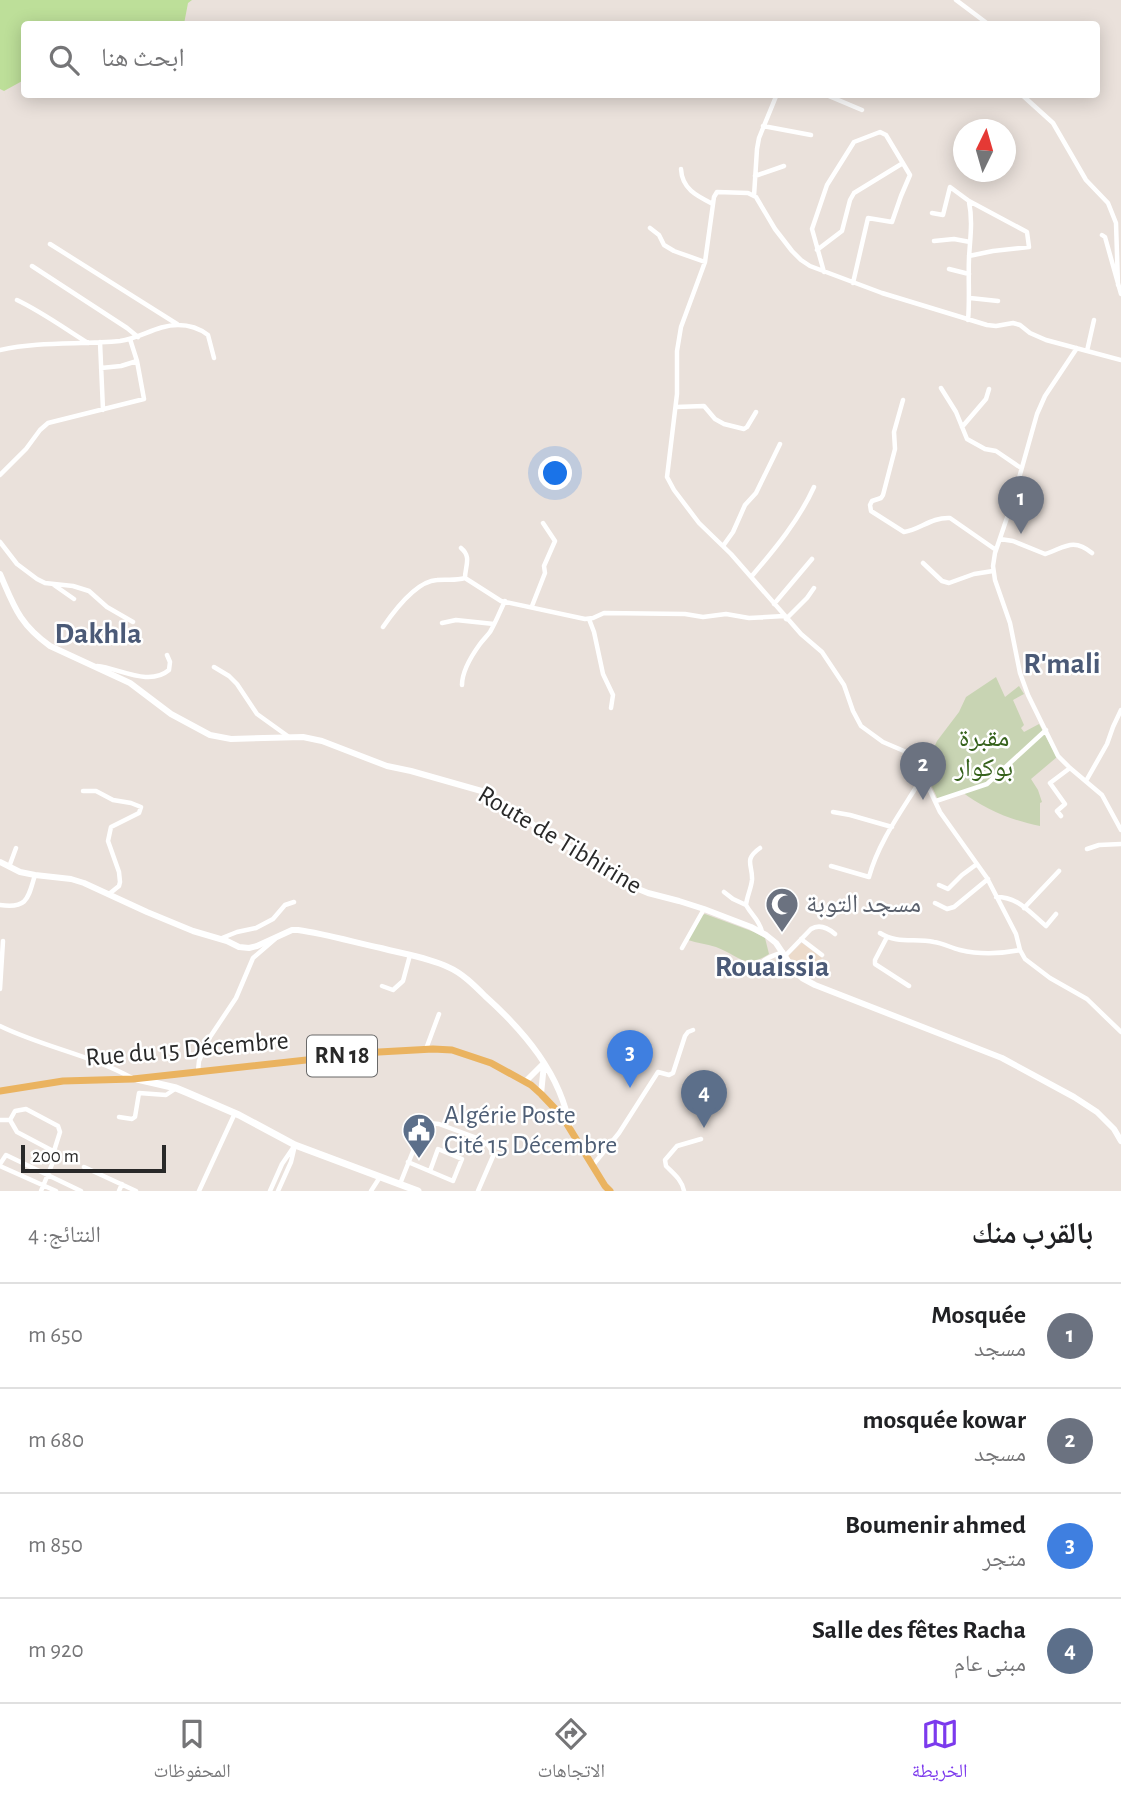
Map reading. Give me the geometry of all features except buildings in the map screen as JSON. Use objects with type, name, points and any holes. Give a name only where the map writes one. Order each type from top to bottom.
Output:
[{"type":"main road","name":"Rue du 15 Décembre","points":[[0,1091],[64,1081],[133,1079],[379,1052],[452,1050],[491,1063],[526,1081],[541,1094],[562,1116],[610,1191]]},
{"type":"main road","points":[[133,1079],[176,1088],[235,1113],[295,1145],[418,1191]]},
{"type":"street","points":[[956,0],[984,21]]},
{"type":"street","points":[[754,196],[757,149],[775,98]]},
{"type":"street","points":[[834,98],[862,110]]},
{"type":"street","points":[[1025,98],[1053,124],[1086,180],[1108,204],[1116,223],[1118,285]]},
{"type":"street","points":[[763,126],[811,135]]},
{"type":"street","points":[[824,272],[812,229],[827,186],[854,142],[883,133],[910,175],[892,222],[868,218],[853,282]]},
{"type":"street","points":[[817,250],[842,231],[850,200],[855,193],[903,163]]},
{"type":"street","points":[[755,176],[784,166]]},
{"type":"street","points":[[681,169],[682,178],[691,192],[713,204]]},
{"type":"street","points":[[932,213],[943,215],[950,187],[969,201],[1027,232],[1029,247],[969,256]]},
{"type":"street","points":[[1121,360],[1046,340],[1013,323],[996,326],[968,320],[824,272],[801,260],[792,251],[754,196],[748,192],[718,192],[714,197],[705,262],[681,327],[676,370],[676,407],[667,477],[699,523],[723,546],[801,635],[822,652],[844,685],[861,726],[883,742],[904,751],[919,767],[954,832],[988,879],[1016,934],[1025,959],[1050,978],[1087,999],[1121,1032]]},
{"type":"street","points":[[968,320],[972,222],[969,201]]},
{"type":"street","points":[[650,228],[659,235],[664,245],[705,262]]},
{"type":"street","points":[[1102,235],[1121,294]]},
{"type":"street","points":[[934,241],[954,239],[971,242]]},
{"type":"street","points":[[50,244],[178,325]]},
{"type":"street","points":[[32,266],[138,337]]},
{"type":"street","points":[[949,269],[969,274]]},
{"type":"street","points":[[970,298],[998,301]]},
{"type":"street","points":[[17,300],[39,310],[88,342]]},
{"type":"street","points":[[1087,351],[1094,320]]},
{"type":"street","points":[[0,351],[16,346],[130,339],[158,327],[178,325],[193,326],[208,335],[214,358]]},
{"type":"street","points":[[0,475],[48,423],[144,399],[138,361],[130,339]]},
{"type":"street","points":[[100,342],[103,410]]},
{"type":"street","points":[[1077,348],[1045,396],[1037,414],[996,550],[993,571],[1010,623],[1020,673],[1058,756],[1102,795],[1121,830]]},
{"type":"street","points":[[101,368],[138,361]]},
{"type":"street","points":[[941,388],[956,412],[967,439],[985,449],[996,451],[1021,468]]},
{"type":"street","points":[[962,427],[986,399],[989,389]]},
{"type":"street","points":[[903,400],[894,432],[895,449],[883,495],[872,501],[869,508],[904,532],[925,523],[950,518],[996,550]]},
{"type":"street","points":[[676,407],[704,406],[715,419],[744,429],[756,412]]},
{"type":"street","points":[[723,546],[733,532],[745,505],[756,493],[780,444]]},
{"type":"street","points":[[751,577],[781,542],[814,487]]},
{"type":"street","points":[[532,606],[555,541],[543,523]]},
{"type":"street","points":[[1000,539],[1013,541],[1045,554],[1072,544],[1084,546],[1091,553]]},
{"type":"street","points":[[0,542],[17,564],[37,579],[89,591],[107,607],[133,622]]},
{"type":"street","points":[[461,548],[468,557],[465,578]]},
{"type":"street","points":[[774,604],[812,559]]},
{"type":"street","points":[[923,563],[949,583],[974,574],[993,571]]},
{"type":"street","name":"Route de Tibhirine","points":[[0,574],[19,616],[38,638],[130,683],[171,714],[209,735],[231,739],[303,737],[322,741],[387,766],[485,792],[631,886],[648,894],[704,909],[761,932],[776,943],[802,978],[815,985],[1002,1058],[1043,1080],[1097,1112],[1114,1129],[1121,1141]]},
{"type":"street","points":[[465,578],[493,597],[505,601],[560,615],[589,619],[604,613],[685,614],[703,617],[726,614],[749,618],[785,618],[814,588]]},
{"type":"street","points":[[383,627],[396,608],[430,581],[465,578]]},
{"type":"street","points":[[52,584],[74,599]]},
{"type":"street","points":[[462,685],[462,677],[470,661],[488,635],[505,601]]},
{"type":"street","points":[[589,619],[603,674],[612,695],[611,708]]},
{"type":"street","points":[[442,623],[456,620],[494,624]]},
{"type":"street","points":[[92,665],[126,674],[163,675],[169,670],[167,655]]},
{"type":"street","points":[[214,667],[237,684],[257,714],[289,737]]},
{"type":"street","points":[[1086,781],[1107,744],[1121,710]]},
{"type":"street","points":[[1112,728],[1119,730]]},
{"type":"street","points":[[936,802],[987,784],[1046,730]]},
{"type":"street","points":[[831,866],[869,877],[884,839],[925,778],[933,748]]},
{"type":"street","points":[[1061,816],[1057,811],[1065,804],[1049,783],[1070,768]]},
{"type":"street","points":[[83,791],[96,792],[113,800],[141,807],[139,813],[111,827],[108,841],[120,882],[119,886],[108,894]]},
{"type":"street","points":[[833,812],[892,827]]},
{"type":"street","points":[[1087,849],[1099,845],[1121,844]]},
{"type":"street","points":[[9,867],[16,848]]},
{"type":"street","points":[[746,905],[752,880],[751,855],[760,848]]},
{"type":"street","points":[[0,863],[35,876],[71,879],[193,931],[239,947],[249,948],[292,930],[306,931],[425,958],[451,968],[470,982],[526,1036],[552,1077],[566,1108],[570,1128]]},
{"type":"street","points":[[939,885],[948,890],[977,864]]},
{"type":"street","points":[[1024,908],[1059,871]]},
{"type":"street","points":[[0,905],[11,907],[25,902],[35,876]]},
{"type":"street","points":[[935,903],[947,909],[954,907],[988,879]]},
{"type":"street","points":[[724,892],[746,905],[758,919],[761,932]]},
{"type":"street","points":[[996,897],[1011,898],[1046,926],[1056,914]]},
{"type":"street","points":[[221,939],[257,928],[273,919],[285,905],[294,902]]},
{"type":"street","points":[[682,948],[704,909]]},
{"type":"street","points":[[754,974],[757,965],[762,961],[784,954],[815,926],[830,929],[835,934]]},
{"type":"street","points":[[880,933],[893,940],[938,942],[957,950],[976,953],[996,954],[1020,950]]},
{"type":"street","points":[[198,1071],[199,1061],[208,1040],[236,998],[253,958],[279,935]]},
{"type":"street","points":[[887,937],[875,960],[876,964],[909,986]]},
{"type":"street","points":[[801,939],[822,955]]},
{"type":"street","points":[[0,989],[3,941]]},
{"type":"street","points":[[382,986],[393,990],[403,981],[410,955]]},
{"type":"street","points":[[426,1049],[439,1014]]},
{"type":"street","points":[[0,1026],[113,1068],[133,1079]]},
{"type":"street","points":[[593,1165],[619,1133],[658,1072],[669,1075],[673,1073],[685,1036],[693,1030]]},
{"type":"street","points":[[526,1081],[544,1064]]},
{"type":"street","points":[[541,1094],[544,1064]]},
{"type":"street","points":[[541,1094],[552,1077]]},
{"type":"street","points":[[119,1117],[135,1117],[139,1093],[166,1095],[176,1088]]},
{"type":"street","points":[[10,1119],[15,1111],[26,1109],[58,1126],[60,1132],[53,1162],[41,1191]]},
{"type":"street","points":[[199,1191],[235,1113]]},
{"type":"street","points":[[0,1120],[10,1119]]},
{"type":"street","points":[[10,1119],[17,1132],[54,1151]]},
{"type":"street","points":[[400,1184],[423,1126],[428,1123],[439,1124],[477,1138],[494,1154],[478,1191]]},
{"type":"street","points":[[684,1191],[675,1173],[666,1167],[665,1160],[677,1146],[701,1139]]},
{"type":"street","points":[[270,1191],[282,1164],[295,1145]]},
{"type":"street","points":[[278,1191],[291,1162],[295,1145]]},
{"type":"street","points":[[408,1163],[453,1181],[461,1159],[438,1149],[430,1171]]},
{"type":"street","points":[[56,1191],[0,1165],[3,1154],[81,1191]]},
{"type":"street","points":[[84,1167],[136,1191]]},
{"type":"street","points":[[371,1191],[380,1177]]},
{"type":"street","points":[[119,1191],[122,1184]]},
{"type":"shaded area","points":[[802,943],[822,958],[811,976],[788,956]]},
{"type":"green space","points":[[0,0],[192,0],[188,3],[185,21],[21,21],[21,82],[4,91],[0,89]]},
{"type":"green space","name":"مقبرة بوكوار","points":[[996,677],[1005,697],[1019,686],[1024,694],[1013,700],[1024,725],[1021,728],[1024,732],[1039,724],[1057,757],[1031,779],[1042,802],[1040,826],[999,814],[962,792],[938,800],[928,778],[937,741],[959,712],[966,697]]},
{"type":"green space","points":[[705,914],[765,938],[769,954],[747,961],[716,947],[688,940]]},
{"type":"place","name":"Mosquée","points":[[1021,534]]},
{"type":"place","name":"mosquée kowar","points":[[923,800]]},
{"type":"place","name":"مسجد التوبة","points":[[782,934]]},
{"type":"place","name":"Boumenir ahmed","points":[[630,1088]]},
{"type":"place","name":"Salle des fêtes Racha","points":[[704,1128]]},
{"type":"place","name":"Algérie Poste Cité 15 Décembre","points":[[419,1160]]},
{"type":"district","name":"Dakhla","points":[[98,634]]},
{"type":"district","name":"R'mali","points":[[1062,664]]},
{"type":"district","name":"Rouaissia","points":[[772,967]]}]
